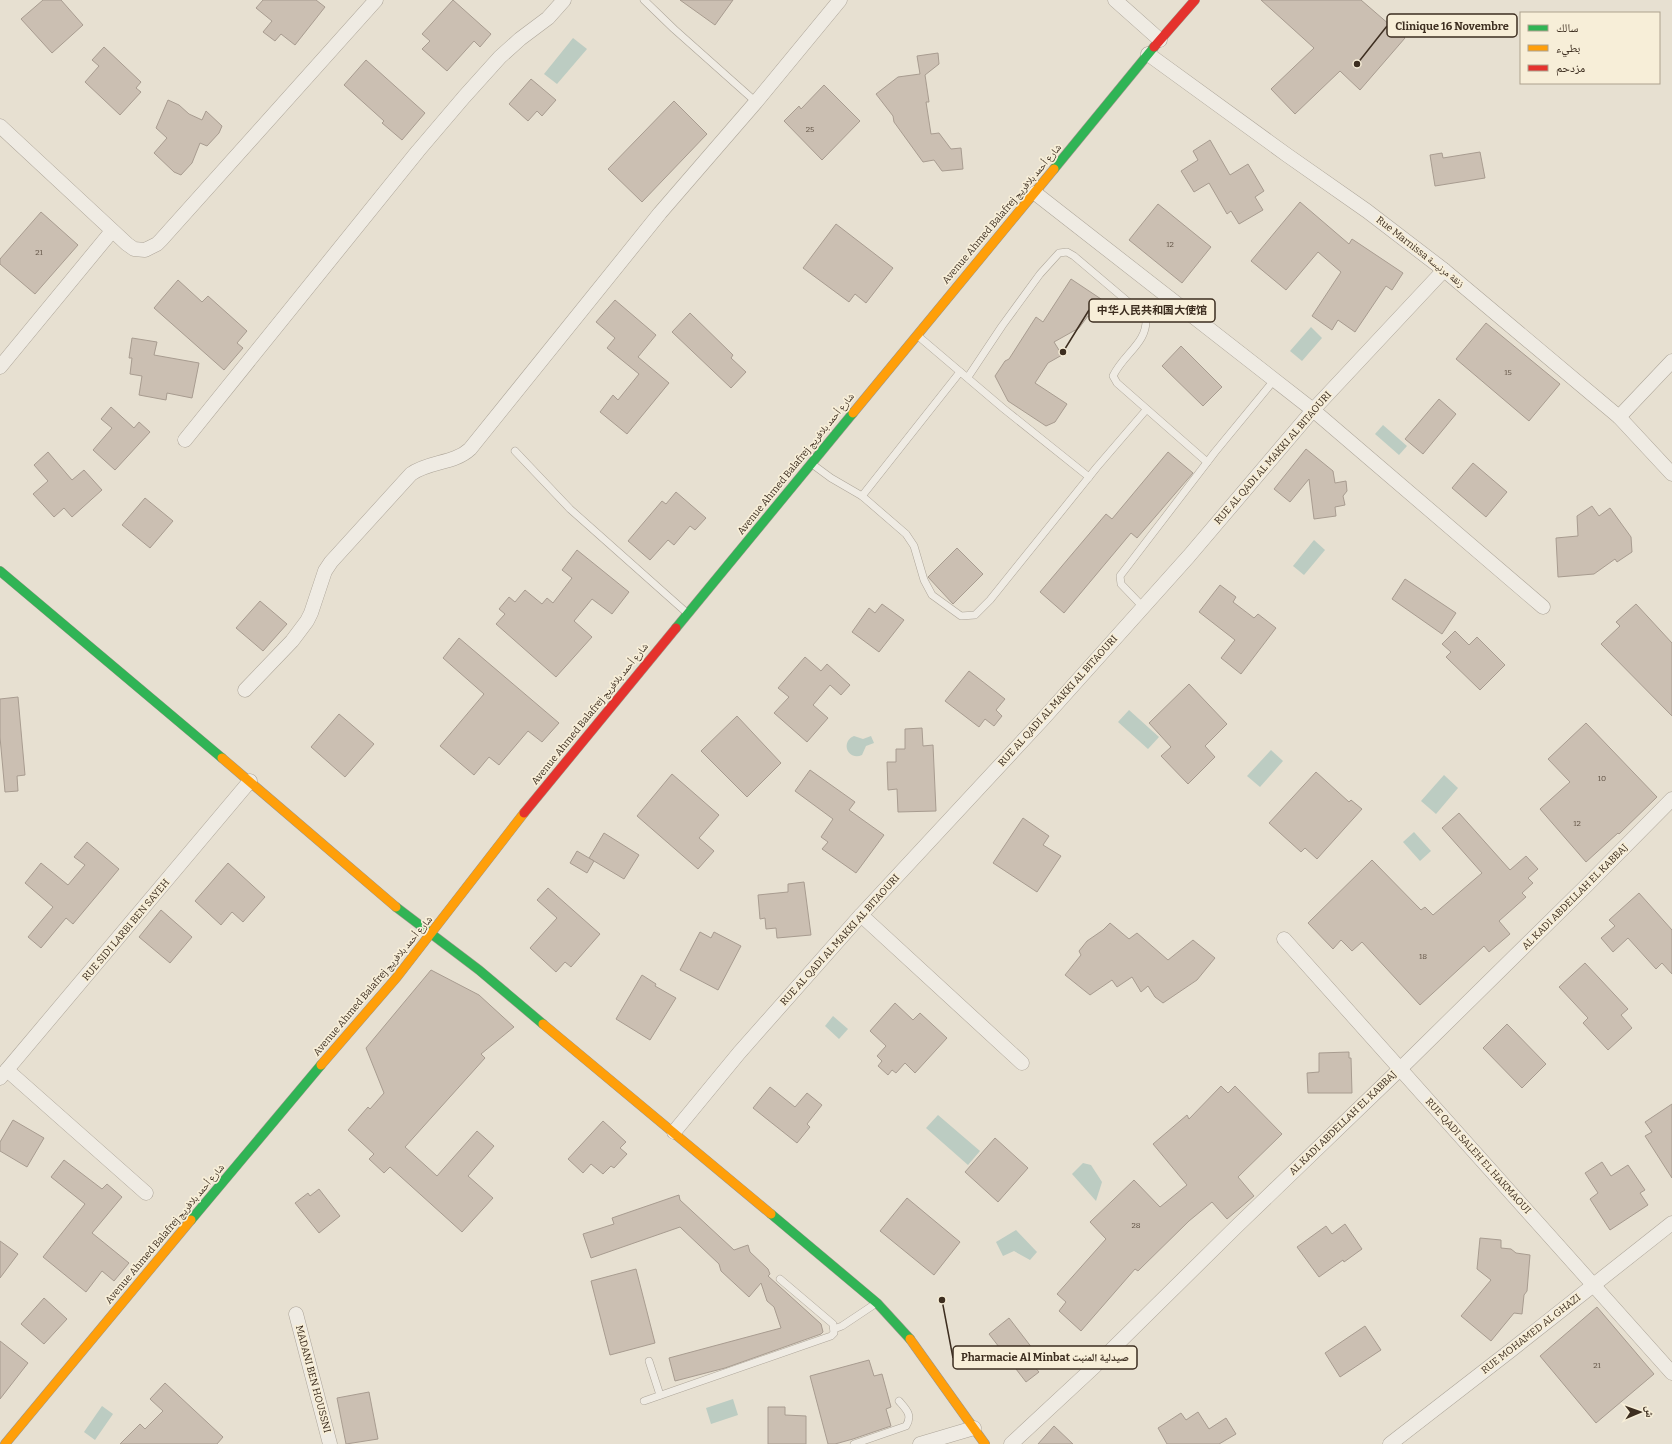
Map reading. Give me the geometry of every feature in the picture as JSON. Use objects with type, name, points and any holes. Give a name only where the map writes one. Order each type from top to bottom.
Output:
[{"type":"main road","name":"Avenue Ahmed Balafrej شارع أحمد بلافريج","points":[[5,1444],[295,1095],[397,977],[514,825],[687,613],[1035,193],[1148,54],[1195,0]]},
{"type":"main road","points":[[0,571],[250,781],[399,909],[479,970],[877,1302],[906,1333],[985,1444]]},
{"type":"street","points":[[185,440],[418,151],[464,97],[500,57],[520,38],[548,18],[564,0]]},
{"type":"street","points":[[245,690],[292,641],[306,621],[311,613],[325,571],[349,541],[411,474],[424,466],[462,456],[470,449],[660,213],[756,102],[840,0]]},
{"type":"street","points":[[1115,0],[1160,40]]},
{"type":"street","points":[[0,126],[112,232],[139,251],[144,250],[157,244],[371,2]]},
{"type":"street","name":"Rue Marnissa زنقة مرنيسة","points":[[1148,54],[1378,219],[1444,270],[1619,417],[1672,474]]},
{"type":"street","points":[[1035,193],[1314,410],[1543,607]]},
{"type":"street","points":[[0,367],[112,232]]},
{"type":"street","name":"RUE AL QADI AL MAKKI AL BITAOURI","points":[[674,1132],[739,1053],[862,914],[970,799],[1189,556],[1314,410],[1444,270]]},
{"type":"street","points":[[1619,417],[1672,361]]},
{"type":"street","name":"RUE SIDI LARBI BEN SAYEH","points":[[3,1074],[250,781]]},
{"type":"street","name":"AL KADI ABDELLAH EL KABBAJ","points":[[1011,1444],[1095,1366],[1400,1069],[1672,799]]},
{"type":"street","points":[[862,914],[1022,1064]]},
{"type":"street","name":"RUE QADI SALEH EL HAKMAOUI","points":[[1284,939],[1592,1286],[1672,1373]]},
{"type":"street","points":[[3,1074],[146,1193]]},
{"type":"street","name":"RUE MOHAMED AL GHAZI","points":[[1390,1444],[1672,1223]]},
{"type":"street","name":"MADANI BEN HOUSSNI","points":[[296,1314],[330,1444]]},
{"type":"street","points":[[920,1444],[974,1428]]},
{"type":"lane","points":[[644,0],[674,29],[756,102]]},
{"type":"lane","points":[[968,377],[1002,326],[1040,274],[1059,253],[1067,252],[1074,256],[1146,317],[1147,325],[1143,337],[1118,365],[1113,376],[1117,383],[1207,462]]},
{"type":"lane","points":[[917,334],[1004,409],[1089,477]]},
{"type":"lane","points":[[862,496],[960,372]]},
{"type":"lane","points":[[1142,607],[1121,584],[1120,576],[1207,462],[1275,379]]},
{"type":"lane","points":[[812,463],[831,478],[862,496],[906,534],[914,546],[924,580],[932,595],[961,616],[975,615],[990,600],[1089,477],[1146,410]]},
{"type":"lane","points":[[515,451],[570,509],[687,613]]},
{"type":"lane","points":[[780,1278],[830,1321],[834,1329]]},
{"type":"lane","points":[[644,1401],[831,1336],[834,1329],[842,1326],[877,1302]]},
{"type":"lane","points":[[649,1361],[660,1395]]},
{"type":"lane","points":[[854,1444],[906,1426],[910,1419],[909,1415],[899,1401]]},
{"type":"shaded area","points":[[573,38],[587,49],[557,84],[544,74]]},
{"type":"shaded area","points":[[1311,327],[1322,338],[1302,361],[1290,351]]},
{"type":"shaded area","points":[[1383,425],[1407,446],[1399,455],[1375,434]]},
{"type":"shaded area","points":[[1314,540],[1325,550],[1304,575],[1293,566]]},
{"type":"shaded area","points":[[1129,710],[1159,737],[1148,749],[1118,722]]},
{"type":"shaded area","points":[[854,736],[863,739],[871,736],[874,743],[866,746],[862,755],[853,755],[848,750],[847,742]]},
{"type":"shaded area","points":[[1271,750],[1283,761],[1260,787],[1247,776]]},
{"type":"shaded area","points":[[1444,775],[1458,788],[1436,814],[1421,801]]},
{"type":"shaded area","points":[[1414,832],[1431,851],[1420,861],[1403,842]]},
{"type":"shaded area","points":[[833,1016],[848,1029],[839,1039],[825,1026]]},
{"type":"shaded area","points":[[938,1115],[980,1151],[968,1165],[926,1128]]},
{"type":"shaded area","points":[[1083,1163],[1091,1165],[1102,1182],[1096,1201],[1072,1174]]},
{"type":"shaded area","points":[[1016,1230],[1037,1252],[1030,1260],[1014,1251],[1003,1256],[996,1242]]},
{"type":"shaded area","points":[[733,1399],[738,1415],[711,1424],[706,1408]]},
{"type":"shaded area","points":[[102,1406],[113,1414],[95,1440],[84,1432]]},
{"type":"building","points":[[43,0],[61,0],[83,25],[52,53],[21,19]]},
{"type":"building","points":[[263,0],[316,0],[325,7],[295,45],[281,34],[275,41],[263,32],[272,21],[256,8]]},
{"type":"building","points":[[453,0],[491,34],[480,47],[474,41],[447,71],[422,49],[430,41],[422,34]]},
{"type":"building","points":[[680,0],[733,0],[715,25]]},
{"type":"building","points":[[1261,0],[1361,0],[1405,38],[1360,90],[1340,71],[1295,114],[1271,89],[1314,48]]},
{"type":"building","points":[[104,47],[141,82],[136,88],[141,92],[120,115],[85,82],[99,66],[92,60]]},
{"type":"building","points":[[938,53],[939,64],[925,75],[929,102],[926,102],[931,134],[939,133],[951,149],[961,148],[963,169],[942,171],[934,160],[923,162],[894,122],[893,116],[876,94],[898,77],[920,74],[917,56]]},
{"type":"building","points":[[366,60],[425,113],[402,140],[382,123],[384,121],[344,85]]},
{"type":"building","points":[[531,79],[556,100],[542,116],[537,111],[528,121],[509,104]]},
{"type":"building","points":[[824,85],[860,121],[822,160],[784,121],[799,106],[801,109]]},
{"type":"building","points":[[168,100],[179,105],[189,114],[202,120],[206,111],[222,126],[219,133],[207,146],[200,143],[192,163],[181,175],[174,172],[154,153],[167,138],[156,128]]},
{"type":"building","points":[[674,101],[707,134],[642,202],[608,169]]},
{"type":"building","points":[[1210,140],[1230,175],[1248,164],[1264,191],[1255,197],[1263,210],[1239,224],[1231,211],[1227,214],[1209,183],[1194,192],[1181,171],[1198,160],[1193,151]]},
{"type":"building","points":[[1480,152],[1485,178],[1435,186],[1430,155],[1442,153],[1443,158]]},
{"type":"building","points":[[1300,202],[1349,244],[1352,239],[1403,273],[1392,290],[1386,286],[1355,332],[1338,320],[1332,330],[1312,316],[1341,272],[1318,252],[1286,290],[1251,261]]},
{"type":"building","points":[[1158,204],[1211,247],[1182,283],[1129,240]]},
{"type":"building","points":[[41,212],[78,245],[35,294],[0,264],[0,259]]},
{"type":"building","points":[[836,224],[893,268],[866,303],[855,294],[849,302],[803,268]]},
{"type":"building","points":[[1071,279],[1107,303],[1095,321],[1088,316],[1079,328],[1054,342],[1062,355],[1048,363],[1035,383],[1067,404],[1055,422],[1046,426],[1008,401],[995,376],[1005,361],[1009,359],[1036,317],[1043,322]]},
{"type":"building","points":[[178,280],[202,302],[208,296],[247,331],[237,343],[243,348],[224,370],[154,308]]},
{"type":"building","points":[[615,300],[656,335],[638,357],[669,383],[627,434],[600,412],[613,395],[618,400],[639,374],[607,348],[615,338],[596,322]]},
{"type":"building","points":[[690,313],[733,355],[731,358],[746,372],[731,388],[672,332]]},
{"type":"building","points":[[1486,323],[1560,384],[1529,421],[1456,359]]},
{"type":"building","points":[[132,338],[157,342],[154,355],[199,363],[192,398],[167,393],[166,400],[139,395],[142,376],[130,374],[132,358],[129,358]]},
{"type":"building","points":[[1181,346],[1222,387],[1203,406],[1162,366]]},
{"type":"building","points":[[1439,399],[1456,414],[1423,454],[1405,439]]},
{"type":"building","points":[[111,407],[134,428],[139,422],[150,432],[115,470],[93,450],[112,428],[101,419]]},
{"type":"building","points":[[1306,449],[1333,471],[1335,483],[1346,481],[1347,491],[1343,496],[1345,505],[1335,507],[1336,516],[1314,519],[1309,479],[1290,502],[1274,489]]},
{"type":"building","points":[[48,452],[72,480],[84,470],[102,490],[72,517],[64,508],[54,517],[33,494],[48,481],[34,465]]},
{"type":"building","points":[[1168,452],[1193,473],[1137,538],[1131,533],[1064,613],[1040,592],[1106,514],[1112,519]]},
{"type":"building","points":[[1473,463],[1507,492],[1486,517],[1452,488]]},
{"type":"building","points":[[676,492],[706,518],[695,530],[690,526],[674,545],[668,540],[650,560],[628,541],[662,501],[666,504]]},
{"type":"building","points":[[145,498],[173,521],[150,548],[122,525]]},
{"type":"building","points":[[1592,506],[1599,516],[1610,508],[1631,537],[1632,552],[1617,562],[1615,559],[1594,574],[1558,577],[1556,538],[1578,536],[1577,516]]},
{"type":"building","points":[[957,548],[983,574],[953,604],[928,577]]},
{"type":"building","points":[[577,550],[629,592],[612,614],[592,599],[574,621],[592,637],[556,677],[496,624],[505,614],[499,609],[509,597],[515,602],[525,590],[542,604],[547,598],[553,603],[572,578],[562,570]]},
{"type":"building","points":[[1405,579],[1456,613],[1442,634],[1392,599]]},
{"type":"building","points":[[1220,585],[1236,597],[1233,602],[1254,618],[1258,614],[1276,628],[1241,674],[1221,658],[1235,640],[1199,612]]},
{"type":"building","points":[[260,601],[287,624],[263,651],[236,628]]},
{"type":"building","points":[[882,604],[904,620],[879,652],[852,632],[869,608],[875,613]]},
{"type":"building","points":[[1636,604],[1672,643],[1672,716],[1601,644],[1620,626],[1616,622]]},
{"type":"building","points":[[1455,631],[1469,645],[1477,637],[1505,665],[1480,690],[1446,657],[1451,652],[1442,644]]},
{"type":"building","points":[[459,638],[559,723],[542,742],[528,731],[499,765],[489,757],[474,775],[440,746],[484,694],[443,658]]},
{"type":"building","points":[[805,657],[821,671],[827,664],[850,685],[841,695],[830,685],[813,705],[828,718],[807,742],[774,713],[789,697],[778,688]]},
{"type":"building","points":[[969,671],[1005,699],[996,710],[1002,716],[994,726],[985,719],[979,727],[945,701]]},
{"type":"building","points":[[1189,684],[1227,724],[1205,746],[1215,757],[1188,784],[1161,756],[1171,747],[1149,723]]},
{"type":"building","points":[[18,697],[25,775],[17,776],[18,791],[5,792],[0,737],[0,699]]},
{"type":"building","points":[[339,714],[374,744],[345,777],[311,747]]},
{"type":"building","points":[[737,716],[781,763],[747,797],[701,751]]},
{"type":"building","points":[[1586,723],[1657,797],[1619,834],[1618,833],[1586,862],[1540,809],[1570,782],[1548,759]]},
{"type":"building","points":[[922,728],[923,746],[933,745],[936,811],[898,812],[897,789],[888,790],[887,762],[896,762],[896,749],[905,749],[905,729]]},
{"type":"building","points":[[810,770],[855,802],[849,810],[884,835],[856,873],[822,849],[828,842],[821,837],[833,819],[795,791]]},
{"type":"building","points":[[1316,772],[1349,802],[1351,800],[1362,809],[1317,859],[1305,848],[1301,852],[1269,823]]},
{"type":"building","points":[[672,774],[719,815],[699,838],[714,851],[698,869],[637,816]]},
{"type":"building","points":[[1459,813],[1510,870],[1526,856],[1538,869],[1528,878],[1533,883],[1522,893],[1526,897],[1499,921],[1510,934],[1489,952],[1484,946],[1420,1005],[1362,942],[1352,951],[1341,940],[1333,949],[1308,923],[1372,860],[1421,910],[1425,907],[1433,915],[1482,873],[1442,828]]},
{"type":"building","points":[[1023,818],[1049,836],[1043,845],[1061,856],[1037,892],[993,863]]},
{"type":"building","points":[[604,833],[639,855],[624,879],[589,858]]},
{"type":"building","points":[[87,842],[119,869],[73,924],[66,918],[41,948],[28,937],[53,907],[25,883],[41,863],[68,885],[85,865],[74,857]]},
{"type":"building","points":[[577,851],[594,861],[587,873],[570,863]]},
{"type":"building","points":[[228,863],[265,897],[243,922],[232,912],[221,925],[195,901]]},
{"type":"building","points":[[804,882],[811,935],[777,938],[776,928],[766,929],[765,918],[760,919],[758,895],[788,892],[788,884]]},
{"type":"building","points":[[548,888],[600,934],[571,967],[565,962],[556,972],[530,948],[557,918],[537,900]]},
{"type":"building","points":[[1639,893],[1672,930],[1672,974],[1662,963],[1656,969],[1628,938],[1613,952],[1601,938],[1615,926],[1609,920]]},
{"type":"building","points":[[161,910],[192,937],[170,963],[139,937]]},
{"type":"building","points":[[1110,923],[1129,939],[1137,933],[1168,960],[1193,940],[1215,958],[1197,980],[1163,1003],[1155,997],[1148,986],[1141,992],[1132,977],[1117,987],[1112,980],[1090,995],[1065,975],[1081,955],[1079,951],[1087,941]]},
{"type":"building","points":[[700,932],[711,938],[714,932],[741,946],[718,990],[680,970]]},
{"type":"building","points":[[1585,963],[1628,1009],[1621,1015],[1632,1028],[1608,1050],[1583,1023],[1588,1018],[1559,987]]},
{"type":"building","points":[[431,970],[479,995],[514,1027],[481,1054],[485,1058],[405,1147],[437,1176],[477,1131],[494,1146],[468,1176],[493,1198],[462,1232],[390,1167],[384,1173],[369,1159],[374,1154],[348,1130],[368,1107],[370,1109],[384,1093],[366,1048]]},
{"type":"building","points":[[642,975],[656,984],[655,986],[676,998],[650,1040],[616,1019]]},
{"type":"building","points":[[895,1003],[913,1020],[920,1013],[947,1038],[915,1073],[905,1063],[896,1073],[892,1070],[888,1075],[878,1066],[882,1061],[877,1056],[886,1046],[870,1031]]},
{"type":"building","points":[[1507,1024],[1546,1064],[1522,1088],[1483,1048]]},
{"type":"building","points":[[1349,1052],[1349,1058],[1351,1058],[1352,1093],[1308,1093],[1307,1073],[1319,1072],[1319,1053]]},
{"type":"building","points":[[1221,1086],[1228,1093],[1235,1086],[1282,1134],[1238,1177],[1254,1196],[1227,1219],[1212,1202],[1189,1221],[1138,1271],[1135,1269],[1081,1331],[1059,1311],[1066,1302],[1057,1294],[1106,1239],[1090,1222],[1134,1180],[1160,1207],[1187,1185],[1153,1144],[1187,1115],[1189,1119]]},
{"type":"building","points":[[770,1087],[795,1107],[807,1093],[822,1105],[807,1124],[810,1127],[797,1143],[753,1108]]},
{"type":"building","points":[[1672,1104],[1672,1178],[1645,1136],[1652,1132],[1645,1122]]},
{"type":"building","points":[[13,1120],[44,1138],[27,1167],[0,1151],[0,1142]]},
{"type":"building","points":[[603,1121],[626,1142],[620,1148],[627,1154],[614,1168],[611,1166],[603,1174],[591,1164],[583,1173],[568,1159]]},
{"type":"building","points":[[995,1138],[1028,1168],[998,1202],[965,1172]]},
{"type":"building","points":[[64,1160],[102,1189],[107,1184],[122,1197],[92,1233],[129,1263],[114,1281],[102,1271],[86,1292],[43,1257],[85,1204],[51,1177]]},
{"type":"building","points":[[1602,1162],[1611,1176],[1628,1165],[1645,1190],[1640,1193],[1648,1205],[1610,1230],[1590,1199],[1598,1193],[1585,1173]]},
{"type":"building","points":[[319,1189],[340,1216],[319,1233],[295,1203],[308,1193],[310,1196]]},
{"type":"building","points":[[679,1195],[680,1200],[734,1250],[748,1245],[750,1252],[768,1269],[770,1274],[768,1276],[821,1324],[823,1332],[725,1368],[675,1381],[669,1358],[781,1328],[774,1307],[767,1301],[761,1283],[749,1297],[721,1271],[719,1264],[680,1227],[591,1258],[583,1234],[614,1224],[612,1218]]},
{"type":"building","points":[[907,1198],[960,1242],[934,1275],[880,1231]]},
{"type":"building","points":[[1345,1224],[1362,1249],[1319,1277],[1297,1247],[1326,1226],[1332,1234]]},
{"type":"building","points":[[1480,1238],[1501,1240],[1501,1248],[1511,1249],[1516,1253],[1530,1255],[1527,1291],[1524,1295],[1522,1314],[1514,1313],[1491,1341],[1461,1316],[1491,1280],[1477,1269]]},
{"type":"building","points":[[0,1241],[18,1254],[0,1278]]},
{"type":"building","points":[[636,1269],[655,1343],[610,1355],[591,1281]]},
{"type":"building","points":[[44,1298],[67,1319],[44,1344],[21,1324]]},
{"type":"building","points":[[1597,1307],[1654,1374],[1596,1423],[1540,1356]]},
{"type":"building","points":[[1009,1318],[1039,1357],[1031,1363],[1039,1372],[1026,1382],[989,1334]]},
{"type":"building","points":[[1365,1326],[1381,1350],[1340,1377],[1325,1353]]},
{"type":"building","points":[[0,1341],[28,1363],[0,1399]]},
{"type":"building","points":[[869,1360],[874,1376],[882,1374],[891,1407],[886,1409],[891,1426],[853,1439],[835,1444],[828,1444],[810,1376]]},
{"type":"building","points":[[165,1383],[223,1437],[217,1444],[120,1444],[140,1424],[145,1429],[163,1411],[150,1399]]},
{"type":"building","points":[[369,1392],[378,1439],[346,1444],[337,1398]]},
{"type":"building","points":[[768,1407],[785,1407],[785,1415],[806,1416],[806,1444],[768,1444]]},
{"type":"building","points":[[1198,1412],[1209,1429],[1226,1418],[1236,1434],[1219,1444],[1167,1444],[1158,1428],[1181,1413],[1186,1420]]},
{"type":"building","points":[[1054,1426],[1073,1444],[1038,1444]]},
{"type":"traffic: fast","points":[[1054,169],[1154,47]]},
{"type":"traffic: fast","points":[[676,628],[853,413]]},
{"type":"traffic: fast","points":[[0,571],[222,758]]},
{"type":"traffic: fast","points":[[396,907],[479,970],[543,1024]]},
{"type":"traffic: fast","points":[[191,1220],[321,1065]]},
{"type":"traffic: fast","points":[[771,1214],[877,1303],[910,1339]]},
{"type":"traffic: slow","points":[[853,413],[1054,169]]},
{"type":"traffic: slow","points":[[222,758],[396,907]]},
{"type":"traffic: slow","points":[[321,1065],[397,977],[524,813]]},
{"type":"traffic: slow","points":[[543,1024],[771,1214]]},
{"type":"traffic: slow","points":[[5,1444],[191,1220]]},
{"type":"traffic: slow","points":[[910,1339],[985,1444]]},
{"type":"traffic: jam","points":[[1154,47],[1195,0]]},
{"type":"traffic: jam","points":[[524,813],[676,628]]},
{"type":"place","name":"Clinique 16 Novembre","points":[[1357,64]]},
{"type":"place","name":"中华人民共和国大使馆","points":[[1063,352]]},
{"type":"place","name":"Pharmacie Al Minbat صيدلية المنبت","points":[[942,1300]]}]
